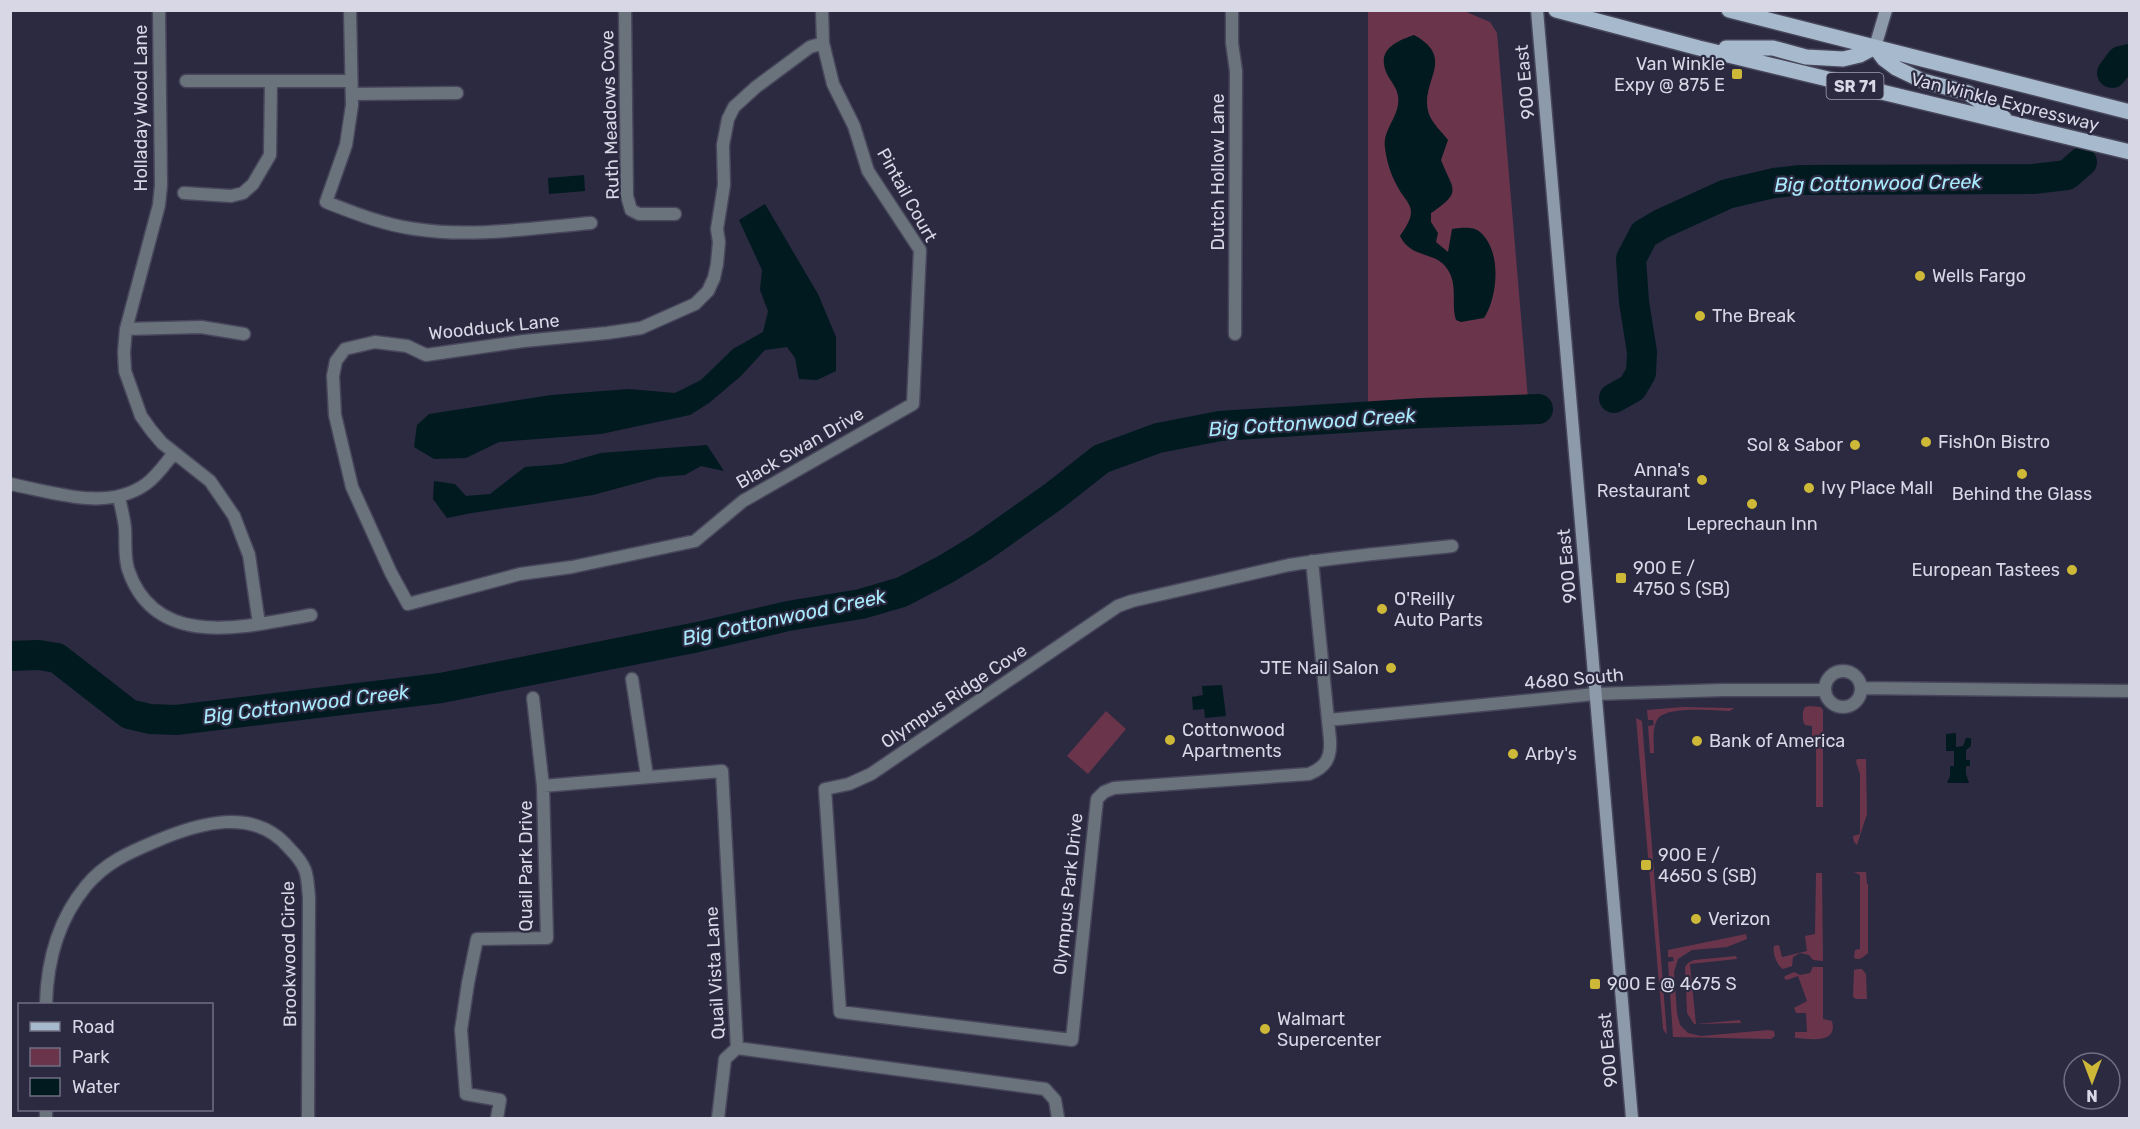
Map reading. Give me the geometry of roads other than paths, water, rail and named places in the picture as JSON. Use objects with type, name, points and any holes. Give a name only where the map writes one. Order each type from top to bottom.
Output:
[{"type":"main road","name":"900 East","points":[[1537,10],[1632,1119]]},
{"type":"main road","name":"Van Winkle Expressway","points":[[1556,10],[1699,48],[2130,152]]},
{"type":"main road","name":"Van Winkle Expressway","points":[[1730,10],[2130,112]]},
{"type":"main road","points":[[1699,48],[1773,48],[1806,57],[1843,59],[1860,55],[1875,47],[1886,10]]},
{"type":"main road","points":[[1875,47],[1884,59],[1902,72],[1923,81],[1968,93],[2012,123]]},
{"type":"street","name":"Holladay Wood Lane","points":[[159,10],[161,185],[159,205],[126,329],[125,372],[141,416],[162,443],[210,481],[234,516],[249,555],[259,624]]},
{"type":"street","points":[[350,10],[352,94],[346,145],[326,202],[360,215],[412,229],[442,232],[468,234],[591,223]]},
{"type":"street","name":"Ruth Meadows Cove","points":[[625,10],[627,196],[631,210],[639,214],[675,214]]},
{"type":"street","name":"Pintail Court","points":[[822,10],[823,43],[833,84],[855,126],[868,171],[920,249],[913,404]]},
{"type":"street","name":"Dutch Hollow Lane","points":[[1232,10],[1232,43],[1236,71],[1235,334]]},
{"type":"street","name":"Woodduck Lane","points":[[709,530],[695,542],[572,567],[520,574],[408,604],[375,541],[352,487],[335,415],[333,376],[336,361],[345,349],[375,342],[407,346],[426,355],[641,328],[695,304],[708,291],[717,264],[719,242],[717,229],[724,185],[723,145],[728,119],[734,107],[756,87],[810,48],[823,43]]},
{"type":"street","points":[[186,81],[351,81]]},
{"type":"street","points":[[184,193],[231,196],[243,193],[253,184],[270,155],[271,81]]},
{"type":"street","points":[[352,94],[457,93]]},
{"type":"street","points":[[126,329],[201,327],[244,334]]},
{"type":"street","name":"Black Swan Drive","points":[[709,530],[743,501],[913,404]]},
{"type":"street","points":[[10,484],[96,499],[118,497],[146,485],[174,453]]},
{"type":"street","points":[[118,497],[123,517],[125,556],[137,589],[150,604],[166,616],[186,625],[200,628],[259,624],[311,615]]},
{"type":"street","name":"Olympus Ridge Cove","points":[[840,1012],[825,789],[849,784],[871,774],[1118,606],[1140,599],[1312,561],[1452,546]]},
{"type":"street","points":[[1312,561],[1328,720]]},
{"type":"street","points":[[1845,671],[1856,676],[1860,688],[1854,703],[1843,706],[1833,704],[1828,700],[1825,690],[1828,677],[1833,673],[1845,671]]},
{"type":"street","points":[[632,679],[647,776]]},
{"type":"street","points":[[1860,688],[2130,691]]},
{"type":"street","name":"4680 South","points":[[1328,720],[1595,694],[1825,690]]},
{"type":"street","name":"Quail Park Drive","points":[[497,1119],[500,1100],[466,1094],[461,1030],[477,939],[547,938],[543,786],[533,698]]},
{"type":"street","name":"Olympus Park Drive","points":[[840,1012],[1072,1040],[1097,799],[1104,792],[1114,788],[1309,774],[1328,763],[1330,750],[1328,720]]},
{"type":"street","name":"Quail Vista Lane","points":[[543,786],[722,771],[737,1048],[1046,1089],[1055,1100],[1058,1119]]},
{"type":"street","name":"Brookwood Circle","points":[[46,1003],[46,983],[62,921],[86,886],[99,873],[120,856],[173,834],[210,824],[237,821],[259,825],[279,836],[305,871],[309,897],[308,1119]]},
{"type":"street","points":[[718,1119],[725,1059],[737,1048]]},
{"type":"water","points":[[1414,35],[1427,44],[1433,53],[1434,72],[1427,102],[1429,114],[1448,140],[1441,160],[1452,185],[1451,195],[1431,213],[1431,222],[1438,233],[1436,242],[1448,252],[1452,229],[1474,229],[1487,240],[1495,262],[1495,286],[1489,309],[1484,318],[1461,322],[1456,320],[1454,288],[1448,270],[1437,260],[1411,249],[1400,236],[1411,211],[1392,176],[1386,154],[1386,135],[1397,110],[1398,96],[1388,76],[1384,60],[1385,54],[1394,44]]},
{"type":"water","points":[[584,175],[585,191],[549,194],[548,178]]},
{"type":"water","points":[[765,204],[818,294],[836,337],[836,371],[817,380],[799,379],[795,358],[787,347],[765,350],[741,376],[709,403],[690,415],[601,434],[499,442],[466,458],[434,459],[414,447],[417,425],[429,414],[551,395],[629,389],[675,393],[701,380],[733,349],[763,332],[768,311],[760,290],[762,270],[739,220]]},
{"type":"water","points":[[707,445],[724,471],[701,466],[685,475],[659,477],[593,495],[447,518],[433,499],[434,481],[455,484],[466,496],[490,494],[525,467],[562,464],[601,453]]},
{"type":"water","points":[[1222,685],[1226,716],[1205,718],[1204,709],[1193,710],[1192,697],[1203,695],[1202,686]]},
{"type":"water","points":[[1956,733],[1956,747],[1963,746],[1966,738],[1971,738],[1971,746],[1966,750],[1966,760],[1970,760],[1970,766],[1966,766],[1969,783],[1947,783],[1950,766],[1954,766],[1954,751],[1946,751],[1946,734]]},
{"type":"waterway","name":"Big Cottonwood Creek","points":[[2112,73],[2121,61],[2130,59]]},
{"type":"waterway","name":"Big Cottonwood Creek","points":[[1614,398],[1632,388],[1641,373],[1642,352],[1634,302],[1631,259],[1644,234],[1661,224],[1727,194],[1774,183],[1800,180],[2033,179],[2067,175],[2082,162]]},
{"type":"waterway","name":"Big Cottonwood Creek","points":[[10,656],[39,655],[57,658],[129,714],[150,719],[176,720],[441,688],[698,637],[788,616],[861,604],[902,592],[982,547],[1054,496],[1101,459],[1158,438],[1220,426],[1422,413],[1538,409]]},
{"type":"place","name":"Van Winkle Expy @ 875 E","points":[[1737,74]]},
{"type":"place","name":"Wells Fargo","points":[[1920,276]]},
{"type":"place","name":"The Break","points":[[1700,316]]},
{"type":"place","name":"FishOn Bistro","points":[[1926,442]]},
{"type":"place","name":"Sol & Sabor","points":[[1855,445]]},
{"type":"place","name":"Behind the Glass","points":[[2022,474]]},
{"type":"place","name":"Anna's Restaurant","points":[[1702,480]]},
{"type":"place","name":"Ivy Place Mall","points":[[1809,488]]},
{"type":"place","name":"Leprechaun Inn","points":[[1752,504]]},
{"type":"place","name":"European Tastees","points":[[2072,570]]},
{"type":"place","name":"900 E / 4750 S (SB)","points":[[1621,578]]},
{"type":"place","name":"O'Reilly Auto Parts","points":[[1382,609]]},
{"type":"place","name":"JTE Nail Salon","points":[[1391,668]]},
{"type":"place","name":"Cottonwood Apartments","points":[[1170,740]]},
{"type":"place","name":"Bank of America","points":[[1697,741]]},
{"type":"place","name":"Arby's","points":[[1513,754]]},
{"type":"place","name":"900 E / 4650 S (SB)","points":[[1646,865]]},
{"type":"place","name":"Verizon","points":[[1696,919]]},
{"type":"place","name":"900 E @ 4675 S","points":[[1595,984]]},
{"type":"place","name":"Walmart Supercenter","points":[[1265,1029]]}]
